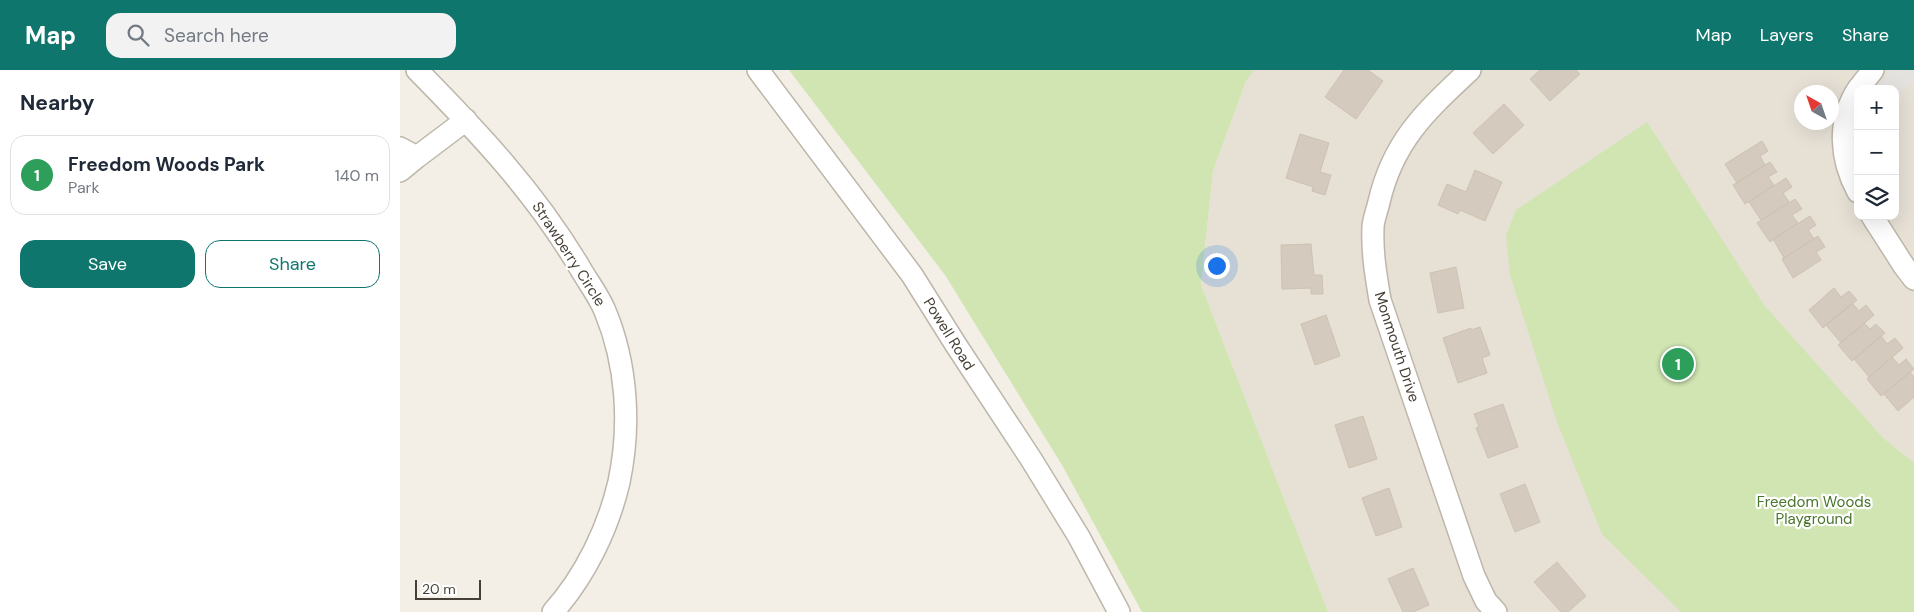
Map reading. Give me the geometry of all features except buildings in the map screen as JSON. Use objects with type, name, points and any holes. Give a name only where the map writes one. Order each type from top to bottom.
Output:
[{"type":"street","name":"Strawberry Circle","points":[[417,70],[466,120],[522,182],[562,237],[605,310],[620,359],[625,392],[625,454],[616,493],[604,530],[585,567],[563,601],[553,612]]},
{"type":"street","name":"Powell Road","points":[[758,70],[912,274],[1079,537],[1119,612]]},
{"type":"street","name":"Monmouth Drive","points":[[1470,70],[1434,103],[1412,128],[1393,162],[1381,194],[1373,226],[1373,262],[1380,300],[1474,576],[1486,601],[1496,612]]},
{"type":"street","points":[[1861,85],[1873,70]]},
{"type":"street","points":[[1854,97],[1846,112],[1842,137],[1845,162],[1854,183]]},
{"type":"street","points":[[400,172],[408,152],[466,120]]},
{"type":"street","points":[[1875,220],[1914,279]]},
{"type":"shaded area","points":[[1254,70],[1914,70],[1914,612],[1328,612],[1201,285],[1213,171],[1246,81]]},
{"type":"shaded area","points":[[1892,70],[1914,70],[1914,80],[1899,93],[1899,85],[1877,85]]},
{"type":"green space","points":[[789,70],[1254,70],[1246,81],[1213,171],[1201,285],[1328,612],[1142,612],[1062,465],[945,275]]},
{"type":"green space","name":"Freedom Woods Playground","points":[[1647,122],[1764,305],[1883,438],[1914,463],[1914,612],[1681,612],[1602,534],[1557,422],[1510,275],[1506,236],[1516,210]]},
{"type":"place","name":"Freedom Woods Park","points":[[1678,364]]}]
